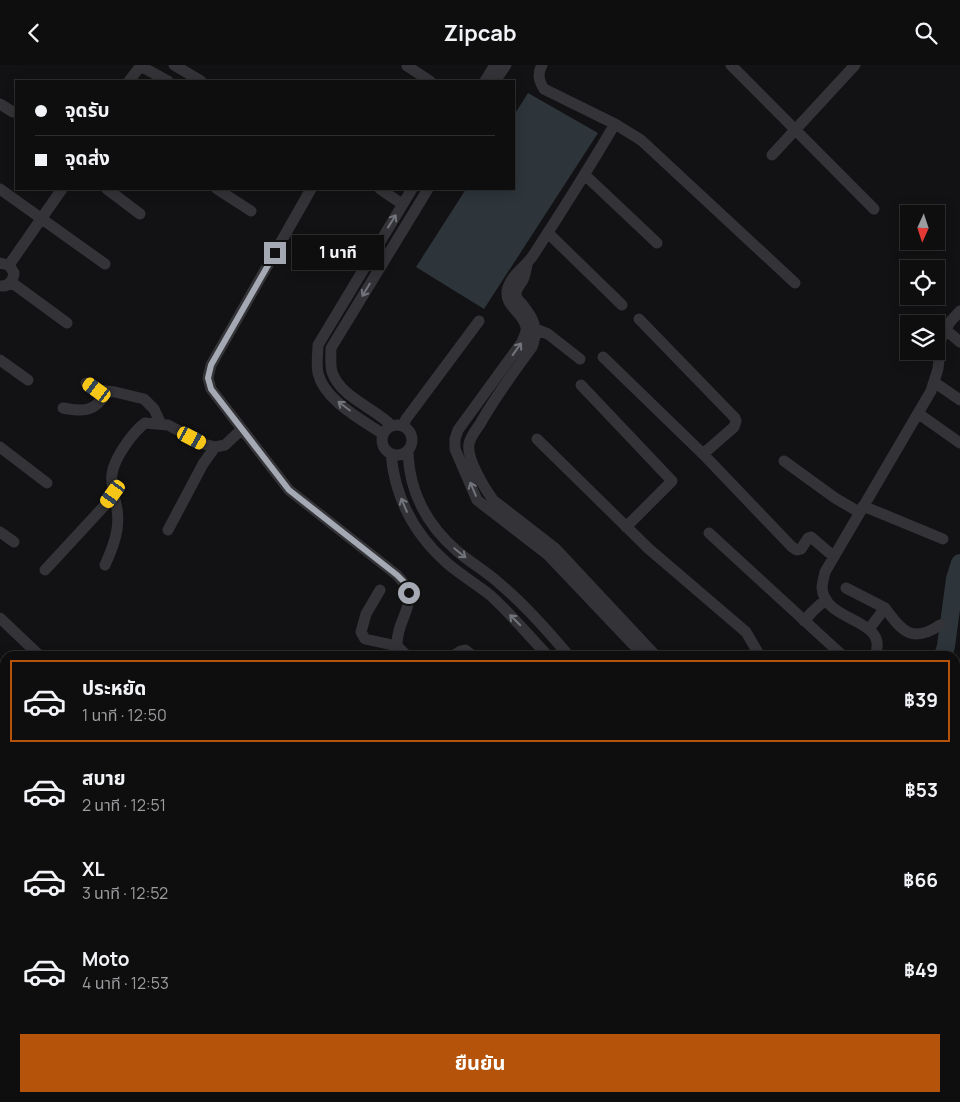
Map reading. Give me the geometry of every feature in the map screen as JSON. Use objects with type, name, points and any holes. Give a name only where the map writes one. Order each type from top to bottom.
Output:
[{"type":"street","points":[[174,65],[199,80]]},
{"type":"street","points":[[486,80],[495,65]]},
{"type":"street","points":[[496,80],[506,65]]},
{"type":"street","points":[[542,65],[539,81],[544,89],[641,139],[795,283]]},
{"type":"street","points":[[731,65],[874,209]]},
{"type":"street","points":[[407,66],[428,80]]},
{"type":"street","points":[[772,155],[853,66]]},
{"type":"street","points":[[130,80],[139,68],[144,68],[166,80]]},
{"type":"street","points":[[0,104],[12,112]]},
{"type":"street","points":[[615,124],[585,175],[527,265],[516,273],[509,285],[508,303],[531,327],[536,337],[532,347],[486,412],[468,445],[470,456],[486,491],[493,500],[527,531],[548,555],[645,651]]},
{"type":"street","points":[[585,175],[657,243]]},
{"type":"street","points":[[0,189],[106,264]]},
{"type":"street","points":[[0,287],[11,282],[14,273],[4,264],[42,219],[61,190]]},
{"type":"street","points":[[108,190],[140,214]]},
{"type":"street","points":[[219,190],[251,211]]},
{"type":"street","points":[[310,190],[211,365],[208,378],[211,389],[289,490],[405,583],[410,602],[398,629],[397,646]]},
{"type":"street","points":[[381,190],[402,204]]},
{"type":"street","points":[[411,190],[318,345],[318,373],[327,391],[340,404],[393,429],[412,435],[408,451],[408,470],[417,498],[427,516],[439,533],[458,552],[500,583],[532,614],[564,651]]},
{"type":"street","points":[[393,429],[385,419],[348,394],[338,383],[332,370],[331,349],[427,190]]},
{"type":"street","points":[[548,233],[622,305]]},
{"type":"street","points":[[374,250],[386,257]]},
{"type":"street","points":[[11,282],[67,323]]},
{"type":"street","points":[[876,651],[878,643],[875,635],[869,629],[834,609],[826,599],[822,588],[824,572],[931,391],[938,369],[941,339],[950,322],[960,311]]},
{"type":"street","points":[[639,319],[735,418],[734,427],[703,454]]},
{"type":"street","points":[[408,451],[397,455],[391,454],[383,446],[393,429],[406,419],[479,321]]},
{"type":"street","points":[[531,327],[548,334],[580,359]]},
{"type":"street","points":[[527,531],[478,500],[455,449],[455,439],[458,430],[531,327]]},
{"type":"street","points":[[946,330],[960,342]]},
{"type":"street","points":[[603,357],[703,454],[792,547],[797,550],[801,549],[808,538],[811,537],[833,556]]},
{"type":"street","points":[[0,360],[28,380]]},
{"type":"street","points":[[934,382],[960,400]]},
{"type":"street","points":[[86,383],[97,390],[144,399],[154,409],[162,424]]},
{"type":"street","points":[[581,385],[672,481],[626,527]]},
{"type":"street","points":[[63,408],[78,411],[93,408],[107,392]]},
{"type":"street","points":[[477,404],[486,412]]},
{"type":"street","points":[[918,414],[960,443]]},
{"type":"street","points":[[105,565],[115,543],[118,523],[117,503],[113,494],[112,471],[134,433],[145,423],[168,425],[204,444],[215,447],[225,445],[242,429]]},
{"type":"street","points":[[537,439],[649,549],[746,632],[757,651]]},
{"type":"street","points":[[0,447],[47,483]]},
{"type":"street","points":[[168,530],[203,464],[215,447]]},
{"type":"street","points":[[391,454],[393,474],[402,504],[413,525],[427,544],[447,563],[490,595],[543,651]]},
{"type":"street","points":[[784,461],[811,482],[861,509],[943,539]]},
{"type":"street","points":[[45,570],[113,494]]},
{"type":"street","points":[[0,532],[14,542]]},
{"type":"street","points":[[427,544],[439,533]]},
{"type":"street","points":[[708,533],[837,651]]},
{"type":"street","points":[[846,588],[885,607],[902,629],[910,633],[921,634],[931,631],[940,625]]},
{"type":"street","points":[[380,590],[366,614],[361,632],[365,639],[397,646],[402,651]]},
{"type":"street","points":[[804,621],[826,599]]},
{"type":"street","points":[[869,629],[885,607]]},
{"type":"street","points":[[0,618],[35,651]]},
{"type":"shaded area","points":[[528,93],[598,133],[484,309],[416,267],[465,190],[515,190],[515,113]]},
{"type":"waterway","points":[[944,651],[955,579],[960,563]]},
{"type":"route","points":[[275,253],[211,365],[208,378],[211,389],[289,490],[397,575],[405,583],[409,593]]}]
